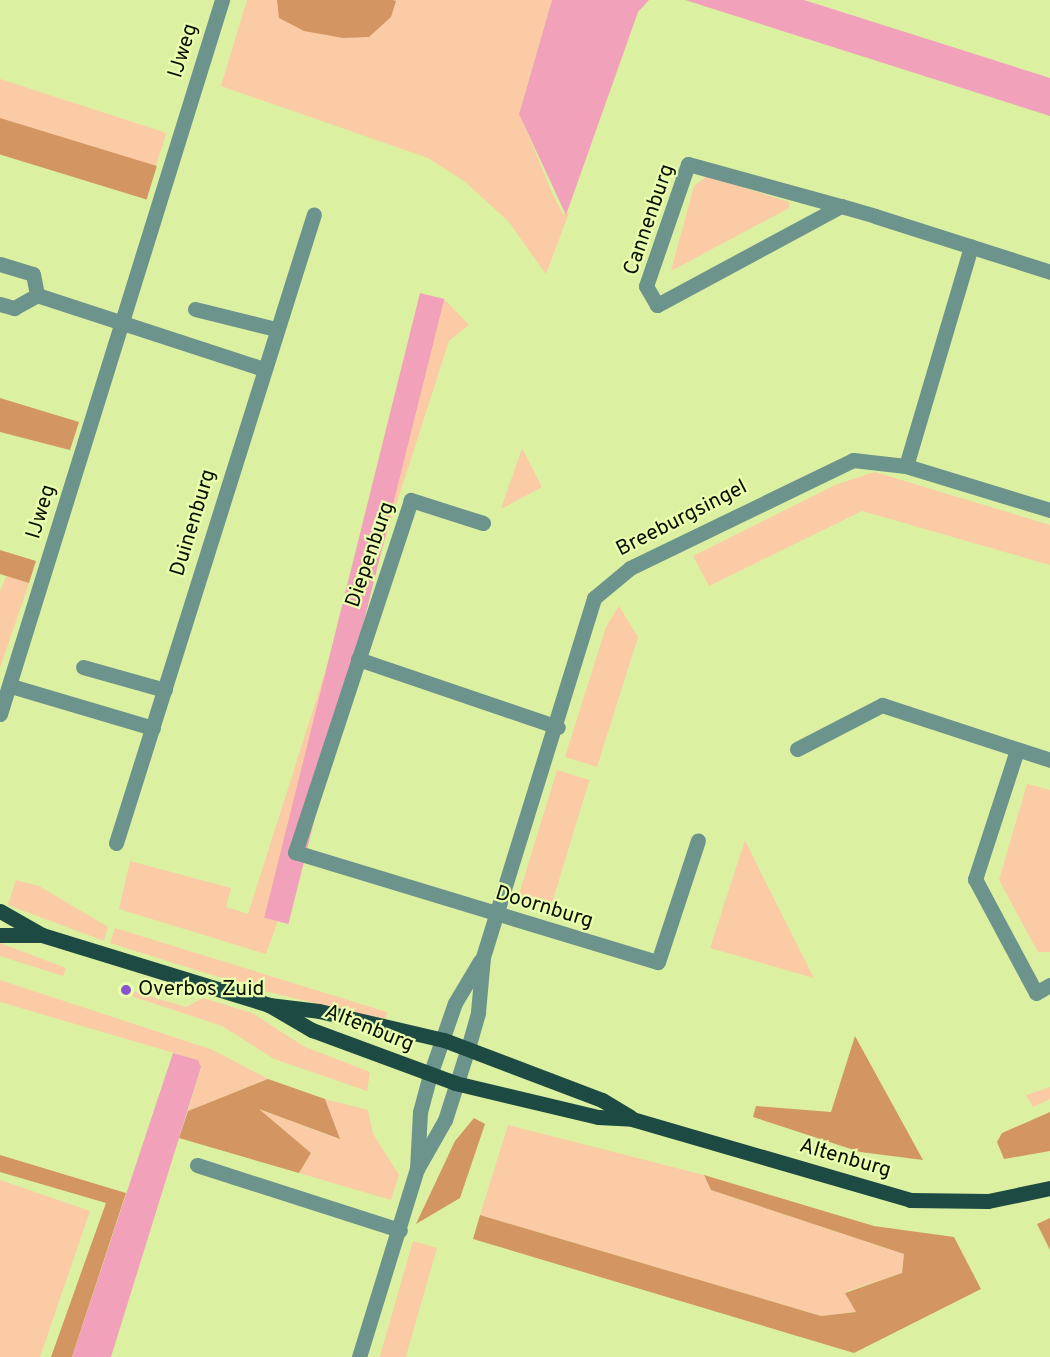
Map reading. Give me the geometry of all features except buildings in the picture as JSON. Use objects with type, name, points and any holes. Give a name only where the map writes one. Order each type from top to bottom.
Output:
[{"type":"main road","name":"Altenburg","points":[[0,911],[42,935],[269,1005],[319,1011],[444,1040],[602,1100],[633,1119]]},
{"type":"main road","name":"Altenburg","points":[[0,935],[42,935]]},
{"type":"main road","name":"Altenburg","points":[[269,1005],[312,1030],[455,1083],[598,1117],[633,1119],[910,1200],[988,1202],[1050,1188]]},
{"type":"street","name":"IJweg","points":[[0,714],[11,686],[222,0]]},
{"type":"street","name":"Cannenburg","points":[[841,206],[657,305],[646,286],[688,164],[841,206],[1050,272]]},
{"type":"street","name":"Duinenburg","points":[[116,843],[275,329],[314,214]]},
{"type":"street","points":[[906,466],[971,246]]},
{"type":"street","points":[[0,264],[33,274],[37,295]]},
{"type":"street","points":[[0,304],[14,308],[37,295],[123,321],[263,369]]},
{"type":"street","points":[[195,309],[275,329]]},
{"type":"street","name":"Breeburgsingel","points":[[417,1170],[445,1120],[468,1048],[478,1012],[483,957],[558,727],[594,598],[612,580],[835,466],[870,459],[906,466],[1050,510]]},
{"type":"street","name":"Diepenburg","points":[[295,852],[411,500],[483,523]]},
{"type":"street","points":[[358,659],[558,727]]},
{"type":"street","points":[[83,667],[165,690]]},
{"type":"street","points":[[11,686],[153,728]]},
{"type":"street","points":[[797,748],[882,705],[1050,760]]},
{"type":"street","points":[[1017,750],[975,879],[1036,993],[1050,985]]},
{"type":"street","name":"Doornburg","points":[[295,852],[496,916],[658,962],[698,840]]},
{"type":"street","name":"Breeburgsingel","points":[[417,1170],[420,1112],[430,1075],[455,1003],[483,957]]},
{"type":"street","points":[[197,1165],[400,1230]]},
{"type":"street","points":[[359,1357],[417,1170]]},
{"type":"shaded area","points":[[247,0],[552,0],[519,113],[553,195],[563,214],[569,213],[546,274],[508,221],[464,181],[428,158],[221,86]]},
{"type":"shaded area","points":[[277,0],[396,1],[391,17],[369,37],[343,38],[304,31],[279,18]]},
{"type":"shaded area","points":[[552,0],[649,0],[638,12],[566,215],[519,114]]},
{"type":"shaded area","points":[[685,0],[804,0],[1050,78],[1050,116]]},
{"type":"shaded area","points":[[0,79],[166,133],[154,170],[0,120]]},
{"type":"shaded area","points":[[0,118],[157,166],[147,199],[0,155]]},
{"type":"shaded area","points":[[707,176],[789,202],[789,208],[671,271],[694,186]]},
{"type":"shaded area","points":[[420,293],[444,299],[288,924],[264,918]]},
{"type":"shaded area","points":[[444,299],[469,325],[449,341],[291,831],[296,871],[266,954],[119,909],[130,861],[231,888],[226,907],[248,914]]},
{"type":"shaded area","points":[[0,398],[79,422],[70,450],[0,432]]},
{"type":"shaded area","points":[[522,448],[542,487],[501,509]]},
{"type":"shaded area","points":[[875,472],[1050,525],[1050,565],[862,511],[709,586],[693,556],[835,485]]},
{"type":"shaded area","points":[[0,550],[36,561],[29,583],[0,574]]},
{"type":"shaded area","points":[[6,576],[29,583],[0,668],[0,592]]},
{"type":"shaded area","points":[[619,606],[638,637],[597,767],[565,757],[606,627]]},
{"type":"shaded area","points":[[557,770],[590,780],[550,910],[517,900]]},
{"type":"shaded area","points":[[1027,784],[1050,790],[1050,952],[1038,952],[999,880]]},
{"type":"shaded area","points":[[745,840],[760,871],[814,978],[710,948]]},
{"type":"shaded area","points":[[16,880],[39,886],[108,927],[104,941],[8,905]]},
{"type":"shaded area","points":[[115,928],[387,1012],[386,1020],[260,990],[110,943]]},
{"type":"shaded area","points":[[0,943],[66,968],[63,976],[0,956]]},
{"type":"shaded area","points":[[0,980],[213,1050],[268,1079],[188,1111],[201,1068],[198,1060],[0,1002]]},
{"type":"shaded area","points":[[132,991],[186,1007],[203,998],[252,1013],[305,1047],[370,1072],[367,1091],[274,1059],[222,1026],[131,996]]},
{"type":"shaded area","points":[[855,1036],[923,1160],[860,1152],[753,1117],[756,1106],[831,1112]]},
{"type":"shaded area","points":[[173,1053],[198,1060],[201,1067],[111,1357],[72,1357]]},
{"type":"shaded area","points":[[268,1079],[325,1099],[340,1139],[259,1109],[311,1153],[299,1173],[179,1138],[188,1111]]},
{"type":"shaded area","points":[[1050,1087],[1050,1099],[1033,1107],[1026,1095]]},
{"type":"shaded area","points":[[325,1099],[368,1110],[373,1134],[399,1175],[391,1200],[299,1173],[311,1153],[257,1108],[339,1139]]},
{"type":"shaded area","points":[[1050,1112],[1050,1151],[1004,1159],[997,1142],[1002,1133]]},
{"type":"shaded area","points":[[474,1118],[485,1124],[460,1198],[416,1224],[455,1141]]},
{"type":"shaded area","points":[[508,1125],[704,1175],[711,1190],[904,1254],[902,1273],[845,1292],[856,1312],[821,1316],[480,1215]]},
{"type":"shaded area","points":[[0,1155],[126,1193],[72,1357],[51,1357],[106,1203],[0,1172]]},
{"type":"shaded area","points":[[704,1175],[874,1226],[954,1237],[981,1289],[854,1353],[473,1239],[480,1215],[821,1316],[856,1312],[845,1293],[902,1273],[904,1254],[711,1190]]},
{"type":"shaded area","points":[[0,1180],[90,1211],[40,1357],[0,1357]]},
{"type":"shaded area","points":[[1050,1218],[1050,1250],[1037,1224]]},
{"type":"shaded area","points":[[413,1241],[437,1248],[406,1357],[380,1357]]},
{"type":"place","name":"Overbos Zuid","points":[[126,990]]}]
